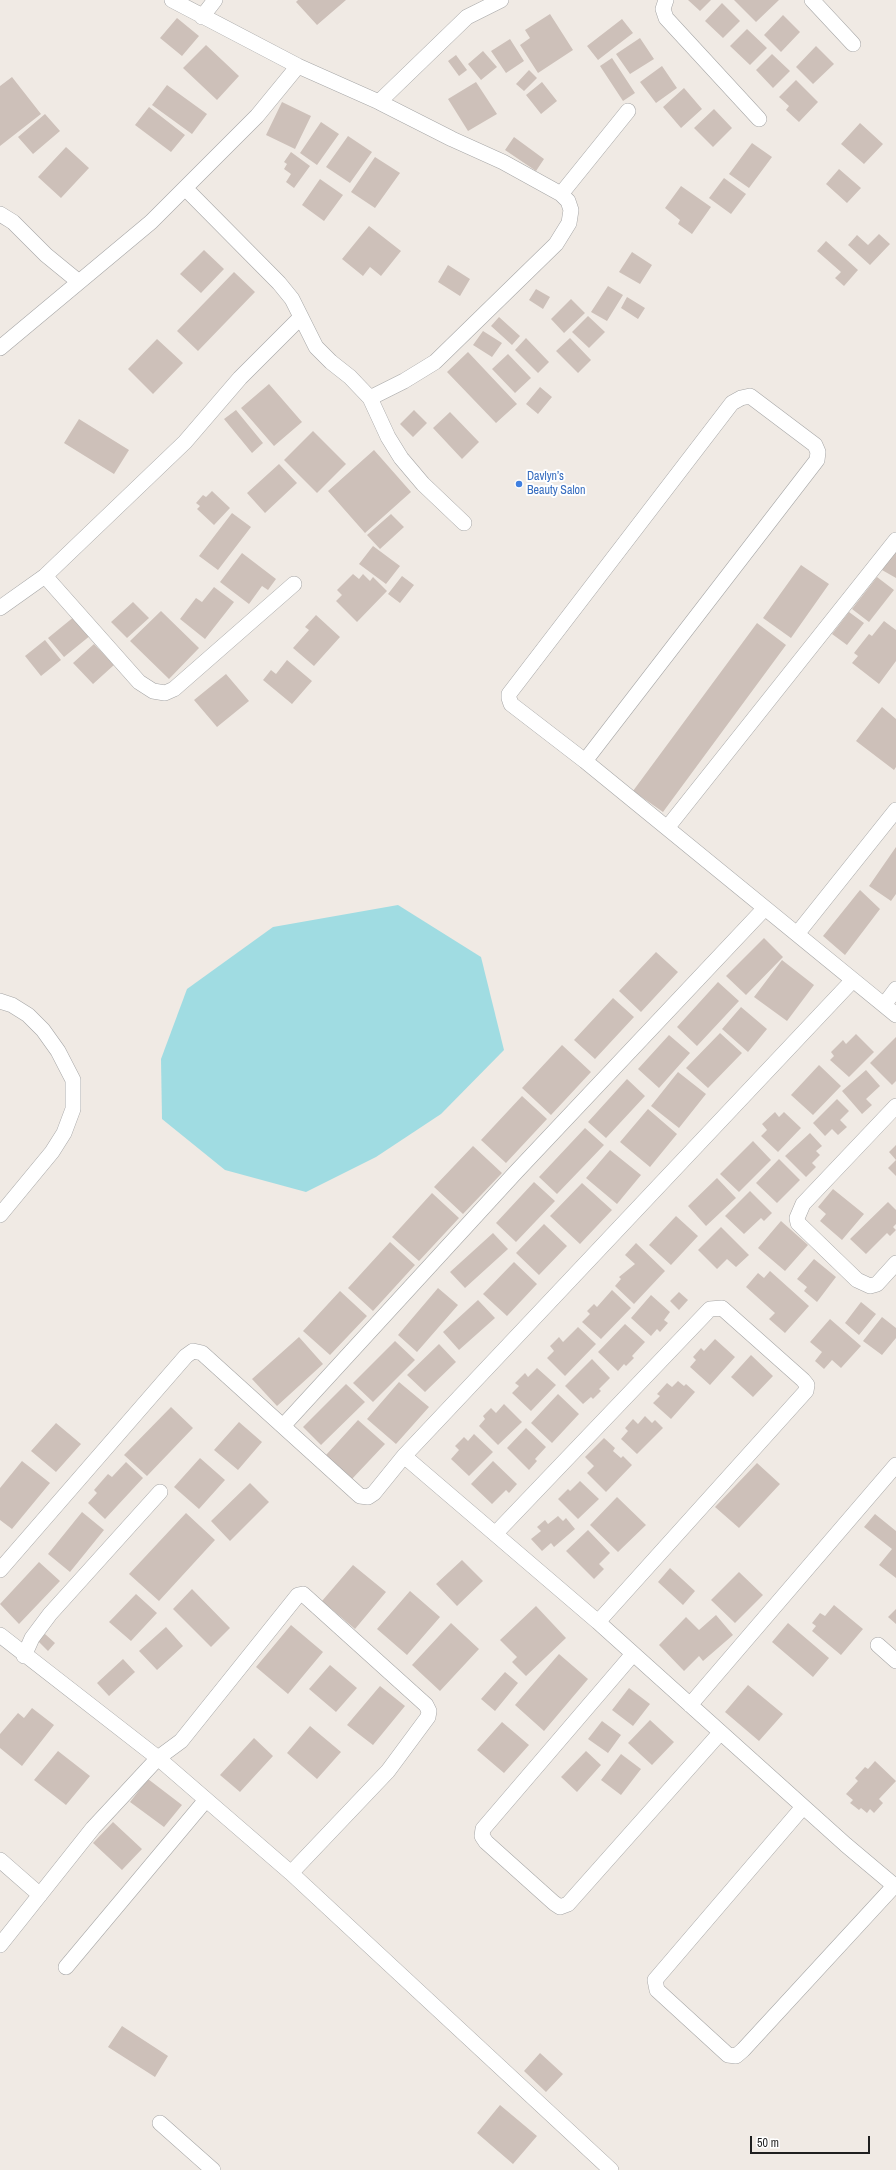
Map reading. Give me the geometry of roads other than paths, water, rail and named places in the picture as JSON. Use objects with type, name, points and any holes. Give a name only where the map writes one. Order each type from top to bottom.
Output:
[{"type":"street","points":[[172,0],[298,66],[379,102],[452,140],[503,162],[561,194],[568,201],[571,210],[569,223],[556,244],[435,362],[404,381],[370,398]]},
{"type":"street","points":[[202,16],[215,0]]},
{"type":"street","points":[[379,102],[467,18],[501,0]]},
{"type":"street","points":[[666,0],[663,9],[666,18],[759,119]]},
{"type":"street","points":[[812,0],[853,44]]},
{"type":"street","points":[[0,348],[151,222],[257,116],[298,66]]},
{"type":"street","points":[[561,194],[628,112]]},
{"type":"street","points":[[185,188],[279,283],[292,299],[316,347],[331,362],[350,377],[370,398],[388,437],[401,458],[423,484],[464,523]]},
{"type":"street","points":[[0,214],[6,216],[46,255],[79,282]]},
{"type":"street","points":[[0,608],[45,576],[185,442],[240,378],[301,317]]},
{"type":"street","points":[[585,761],[817,460],[818,452],[815,445],[750,396],[732,402],[509,694],[509,698],[511,704],[585,761],[896,1015]]},
{"type":"street","points":[[667,828],[896,540]]},
{"type":"street","points":[[45,576],[139,682],[153,691],[165,693],[174,690],[294,584]]},
{"type":"street","points":[[797,934],[896,810]]},
{"type":"street","points":[[283,1426],[516,1172],[765,908]]},
{"type":"street","points":[[0,1570],[186,1356],[193,1351],[202,1353],[360,1496],[368,1497],[374,1493],[404,1456],[852,980]]},
{"type":"street","points":[[884,1005],[896,989]]},
{"type":"street","points":[[0,1001],[12,1004],[43,1030],[58,1051],[73,1080],[73,1109],[64,1133],[52,1152],[0,1215]]},
{"type":"street","points":[[896,1106],[803,1204],[797,1218],[798,1223],[857,1280],[870,1286],[877,1284],[896,1263]]},
{"type":"street","points":[[495,1534],[710,1309],[722,1308],[803,1380],[807,1385],[806,1391],[598,1622]]},
{"type":"street","points":[[404,1456],[598,1622],[720,1733],[804,1807],[846,1845],[895,1886],[743,2050],[736,2056],[728,2055],[657,1990],[655,1980],[804,1807]]},
{"type":"street","points":[[690,1705],[896,1464]]},
{"type":"street","points":[[24,1656],[32,1638],[50,1614],[160,1492]]},
{"type":"street","points":[[0,1945],[93,1828],[158,1758],[186,1736],[298,1595],[303,1594],[307,1595],[426,1705],[428,1717],[388,1772],[291,1873]]},
{"type":"street","points":[[0,1635],[24,1656],[158,1758],[205,1801],[291,1873],[611,2170]]},
{"type":"street","points":[[878,1645],[896,1661]]},
{"type":"street","points":[[633,1654],[483,1829],[482,1836],[486,1842],[548,1898],[560,1907],[568,1904],[720,1733]]},
{"type":"street","points":[[66,1967],[205,1801]]},
{"type":"street","points":[[0,1860],[40,1894]]},
{"type":"street","points":[[160,2123],[214,2170]]},
{"type":"water","points":[[398,905],[481,957],[504,1050],[441,1114],[376,1157],[306,1192],[225,1170],[162,1119],[161,1059],[187,989],[273,927]]},
{"type":"place","name":"Davlyn’s Beauty Salon","points":[[519,484]]}]
